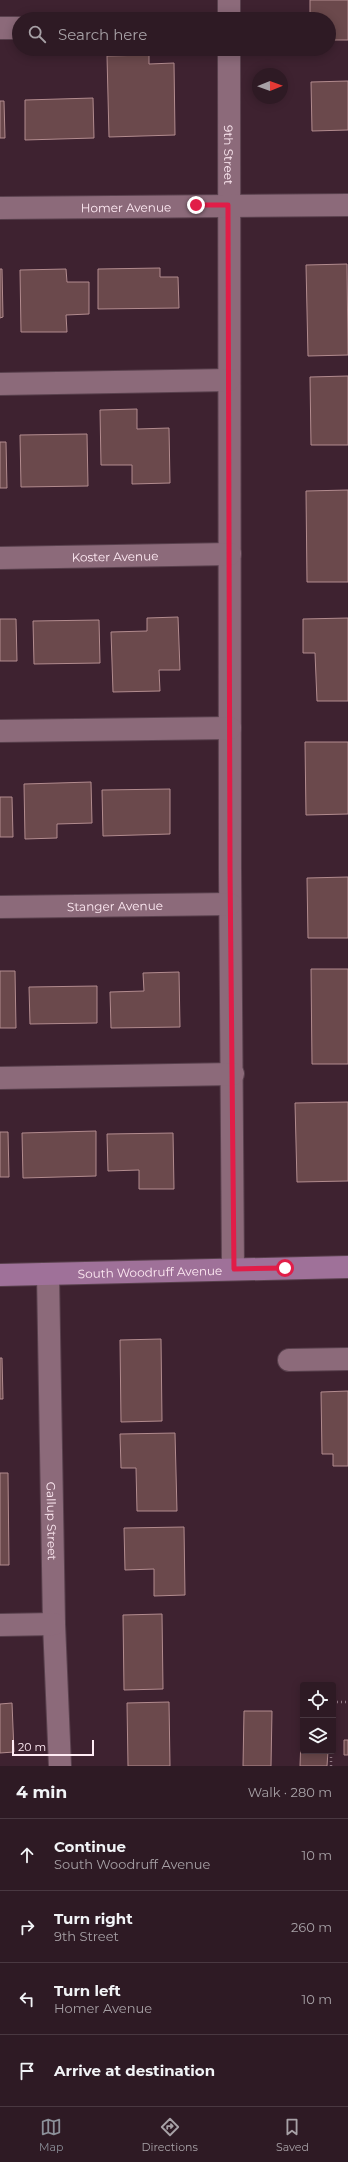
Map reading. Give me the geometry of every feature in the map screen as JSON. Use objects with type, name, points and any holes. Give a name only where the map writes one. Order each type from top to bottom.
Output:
[{"type":"main road","name":"South Woodruff Avenue","points":[[0,1276],[348,1267]]},
{"type":"street","points":[[229,0],[229,12]]},
{"type":"street","points":[[0,28],[12,28]]},
{"type":"street","name":"9th Street","points":[[229,56],[230,904],[234,1269]]},
{"type":"street","name":"Homer Avenue","points":[[0,208],[348,205]]},
{"type":"street","points":[[0,384],[229,380]]},
{"type":"street","name":"Koster Avenue","points":[[0,558],[230,554]]},
{"type":"street","points":[[0,731],[230,728]]},
{"type":"street","name":"Stanger Avenue","points":[[0,906],[230,904]]},
{"type":"street","points":[[0,1078],[233,1074]]},
{"type":"street","name":"Gallup Street","points":[[48,1275],[54,1624],[60,1766]]},
{"type":"street","points":[[289,1360],[348,1359]]},
{"type":"street","points":[[0,1625],[54,1624]]},
{"type":"path","points":[[336,1702],[348,1702]]},
{"type":"path","points":[[331,1754],[331,1766]]},
{"type":"building","points":[[310,0],[348,0],[348,40],[336,40],[336,12],[310,12]]},
{"type":"building","points":[[107,56],[149,56],[149,64],[174,63],[175,135],[109,137]]},
{"type":"building","points":[[348,81],[348,130],[312,131],[311,82]]},
{"type":"building","points":[[93,98],[94,138],[25,140],[25,100]]},
{"type":"building","points":[[0,101],[4,101],[5,138],[0,138]]},
{"type":"building","points":[[347,264],[348,355],[308,356],[306,265]]},
{"type":"building","points":[[160,268],[160,277],[178,277],[179,308],[98,309],[98,269]]},
{"type":"building","points":[[0,269],[2,269],[3,317],[0,318]]},
{"type":"building","points":[[66,269],[67,282],[89,282],[89,314],[66,315],[67,332],[21,332],[20,270]]},
{"type":"building","points":[[348,376],[348,445],[311,445],[310,377]]},
{"type":"building","points":[[137,409],[137,429],[169,428],[170,483],[132,484],[132,465],[101,465],[100,410]]},
{"type":"building","points":[[87,434],[88,486],[21,487],[20,435]]},
{"type":"building","points":[[0,442],[6,442],[7,488],[0,488]]},
{"type":"building","points":[[348,490],[348,582],[307,582],[306,491]]},
{"type":"building","points":[[178,617],[180,670],[159,670],[160,691],[113,692],[111,632],[147,631],[147,618]]},
{"type":"building","points":[[348,618],[348,701],[317,701],[315,653],[303,653],[303,619]]},
{"type":"building","points":[[0,619],[16,619],[17,661],[0,661]]},
{"type":"building","points":[[99,620],[100,663],[34,664],[33,621]]},
{"type":"building","points":[[305,742],[348,742],[348,814],[306,815]]},
{"type":"building","points":[[91,782],[92,823],[57,824],[57,838],[25,839],[24,784]]},
{"type":"building","points":[[170,789],[170,834],[103,836],[102,790]]},
{"type":"building","points":[[0,797],[12,797],[13,837],[0,837]]},
{"type":"building","points":[[348,877],[348,938],[308,938],[307,878]]},
{"type":"building","points":[[311,969],[348,969],[348,1064],[312,1064]]},
{"type":"building","points":[[0,971],[15,971],[16,1028],[0,1028]]},
{"type":"building","points":[[179,972],[180,1027],[111,1028],[110,992],[144,991],[143,973]]},
{"type":"building","points":[[97,986],[97,1023],[30,1024],[29,987]]},
{"type":"building","points":[[348,1102],[348,1181],[297,1182],[295,1103]]},
{"type":"building","points":[[96,1131],[96,1176],[23,1178],[22,1133]]},
{"type":"building","points":[[0,1132],[8,1132],[9,1177],[0,1177]]},
{"type":"building","points":[[173,1133],[174,1189],[139,1189],[139,1170],[108,1171],[107,1134]]},
{"type":"building","points":[[161,1339],[162,1421],[121,1422],[120,1340]]},
{"type":"building","points":[[0,1358],[2,1358],[3,1399],[0,1399]]},
{"type":"building","points":[[348,1391],[348,1466],[333,1466],[333,1454],[322,1454],[321,1392]]},
{"type":"building","points":[[175,1433],[177,1511],[137,1511],[136,1468],[121,1468],[120,1434]]},
{"type":"building","points":[[0,1473],[8,1473],[9,1565],[0,1565]]},
{"type":"building","points":[[184,1527],[185,1595],[154,1596],[154,1569],[125,1570],[124,1528]]},
{"type":"building","points":[[162,1614],[163,1689],[124,1690],[123,1615]]},
{"type":"building","points":[[169,1702],[170,1766],[128,1766],[127,1703]]},
{"type":"building","points":[[12,1703],[14,1752],[0,1753],[0,1704]]},
{"type":"building","points":[[244,1711],[272,1711],[271,1766],[243,1766]]},
{"type":"building","points":[[344,1740],[348,1740],[348,1755],[344,1755]]},
{"type":"building","points":[[300,1754],[328,1754],[327,1766],[300,1766]]},
{"type":"route","points":[[196,205],[228,205],[230,869],[234,1269],[285,1268]]}]
